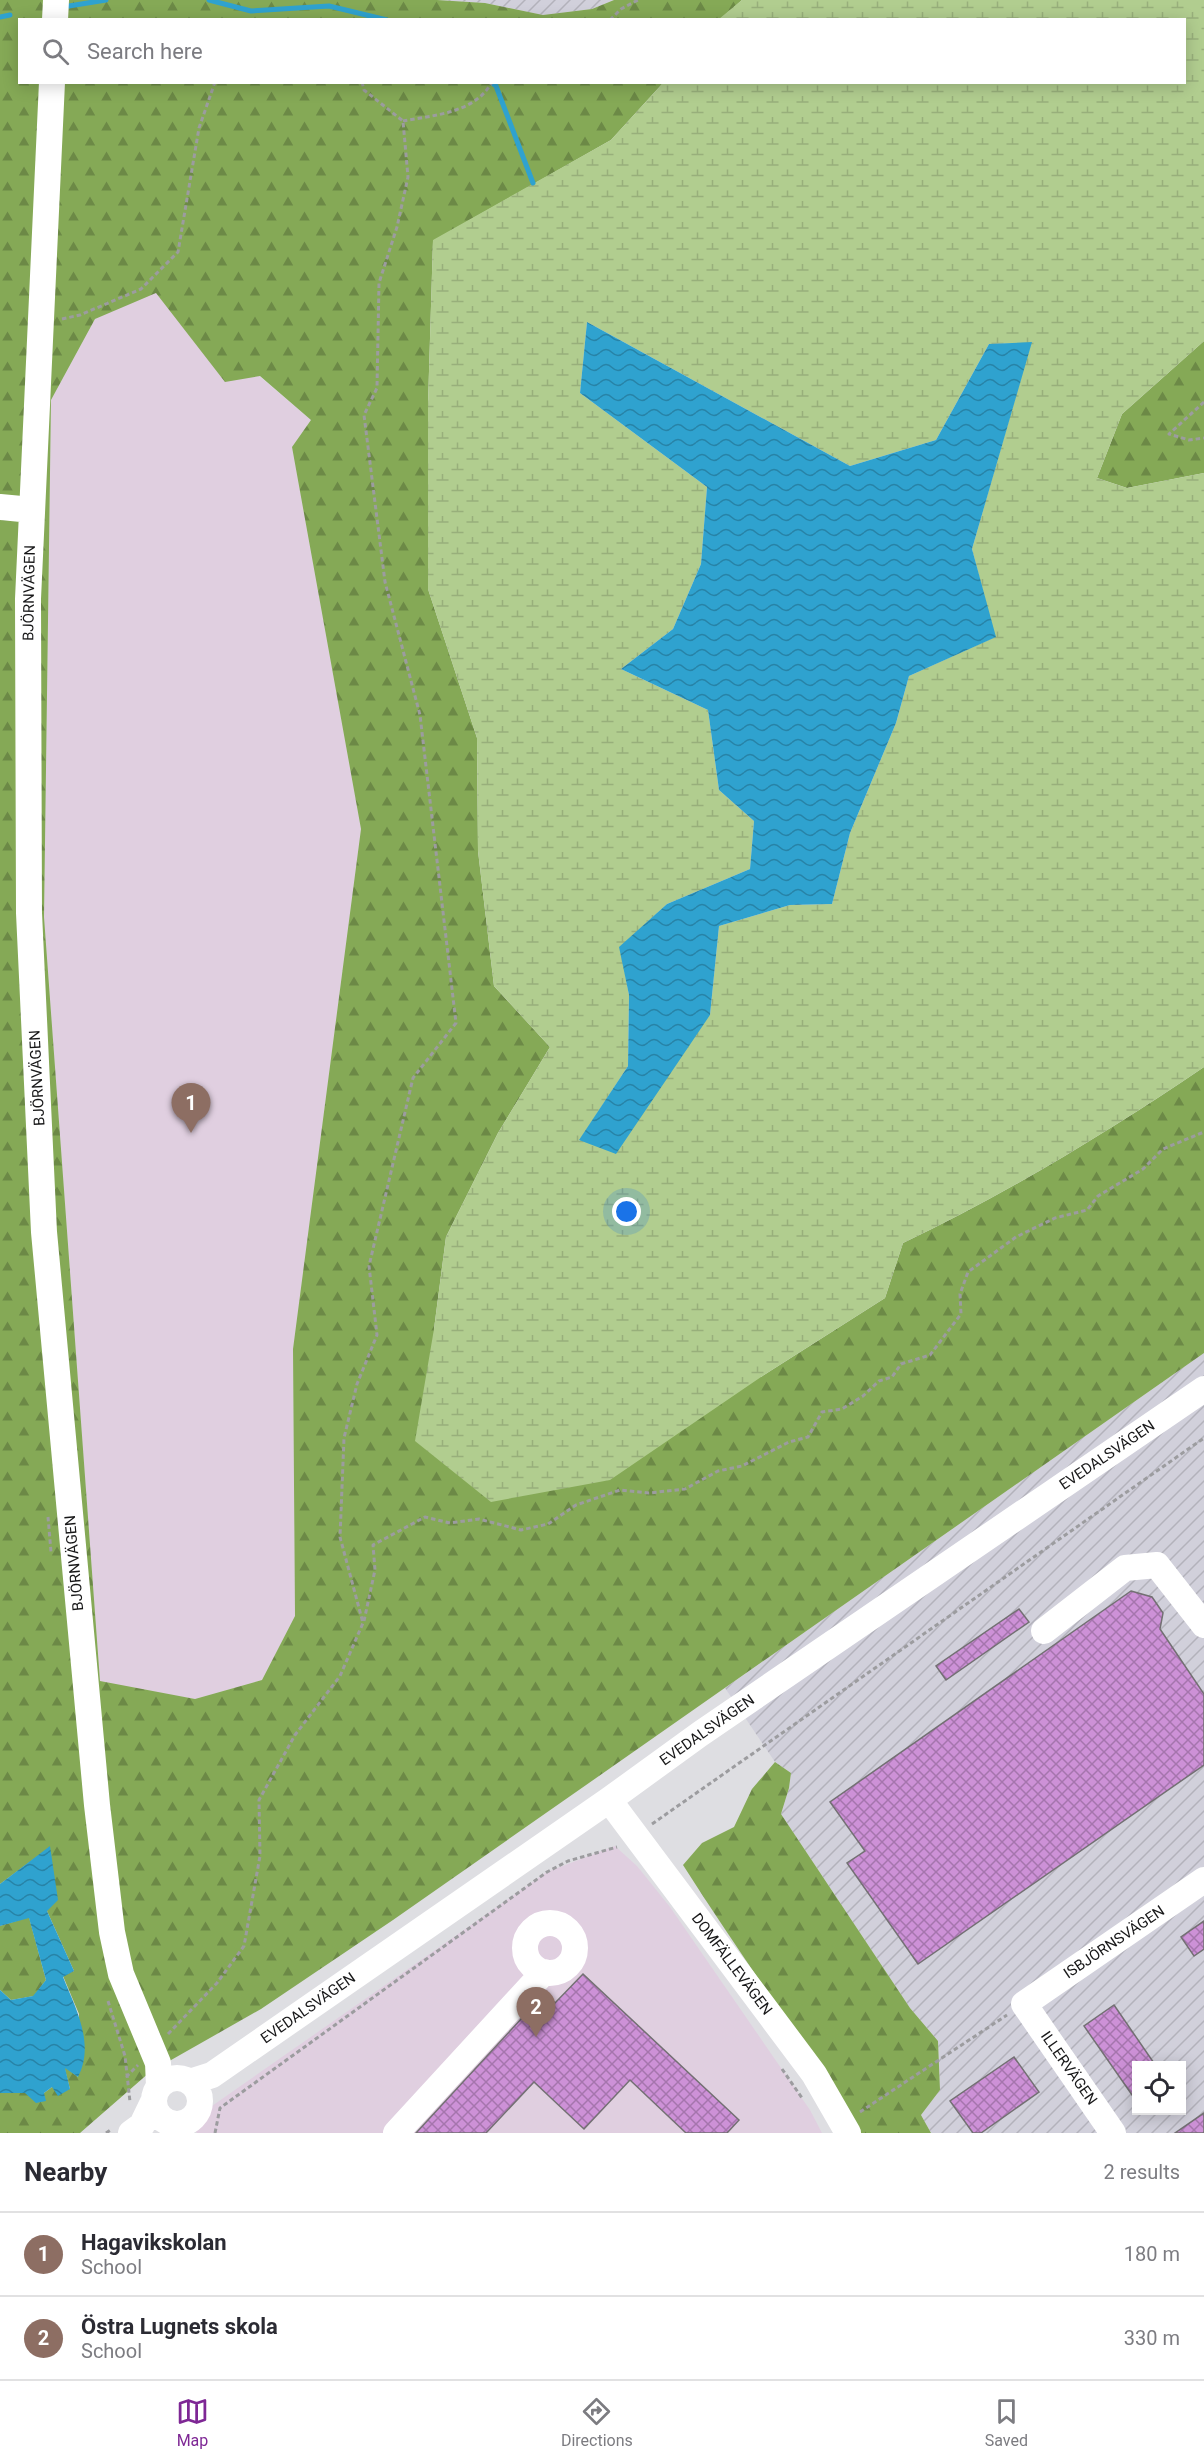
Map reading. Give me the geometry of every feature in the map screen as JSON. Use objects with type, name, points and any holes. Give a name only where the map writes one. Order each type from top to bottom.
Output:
[{"type":"street","points":[[55,18],[56,0]]},
{"type":"street","name":"BJÖRNVÄGEN","points":[[52,84],[28,599],[29,913],[44,1232],[111,1932],[121,1974],[172,2102]]},
{"type":"street","points":[[0,507],[32,510]]},
{"type":"street","name":"EVEDALSVÄGEN","points":[[172,2102],[609,1800],[700,1734],[1204,1389]]},
{"type":"street","points":[[1044,1631],[1125,1568],[1157,1565],[1204,1625]]},
{"type":"street","name":"DOMFÄLLEVÄGEN","points":[[609,1800],[626,1841],[814,2074],[846,2128]]},
{"type":"street","name":"ISBJÖRNSVÄGEN","points":[[1024,2004],[1204,1880]]},
{"type":"street","points":[[396,2133],[544,1972]]},
{"type":"street","name":"ILLERVÄGEN","points":[[1024,2004],[1113,2133]]},
{"type":"path","points":[[612,18],[621,9],[638,0]]},
{"type":"path","points":[[41,319],[80,315],[141,289],[178,252],[199,128],[214,84]]},
{"type":"path","points":[[362,84],[364,90],[403,121],[408,177],[397,227],[379,283],[376,388],[364,415],[385,582],[420,715],[456,1023],[413,1078],[369,1266],[377,1335],[357,1384],[344,1438],[340,1538],[363,1623]]},
{"type":"path","points":[[403,121],[456,111],[486,94],[491,84]]},
{"type":"path","points":[[1204,402],[1169,434],[1189,440],[1204,438]]},
{"type":"path","points":[[172,2102],[217,1983],[244,1946],[260,1856],[259,1800],[295,1736],[340,1676],[363,1623],[375,1570],[373,1545],[425,1517],[450,1523],[479,1518],[521,1530],[548,1524],[576,1505],[620,1490],[649,1493],[685,1489],[718,1472],[742,1466],[789,1442],[808,1437],[822,1413],[842,1409],[879,1381],[892,1377],[901,1364],[930,1355],[961,1314],[960,1294],[968,1272],[1016,1237],[1055,1218],[1087,1210],[1098,1196],[1143,1169],[1164,1149],[1204,1132]]},
{"type":"path","points":[[626,1841],[1204,1438]]},
{"type":"path","points":[[846,2128],[1024,2004]]},
{"type":"path","points":[[172,2102],[126,2077],[172,2102]]},
{"type":"shaded area","points":[[437,0],[614,0],[592,9],[543,15],[485,3]]},
{"type":"shaded area","points":[[156,292],[225,381],[259,376],[311,420],[292,447],[361,829],[293,1349],[295,1616],[262,1680],[195,1699],[100,1682],[44,917],[51,400],[95,319]]},
{"type":"shaded area","points":[[1204,1353],[1204,2133],[931,2133],[921,2115],[940,2090],[938,2041],[910,2008],[781,1814],[791,1773],[775,1762],[725,1688]]},
{"type":"shaded area","points":[[615,1846],[637,1866],[670,1907],[810,2110],[822,2133],[197,2133],[189,2122],[547,1872]]},
{"type":"green space","points":[[0,0],[437,0],[485,3],[543,15],[592,9],[614,0],[742,0],[721,18],[18,18],[18,84],[662,84],[611,140],[433,241],[428,404],[428,589],[477,738],[478,851],[494,986],[550,1047],[498,1133],[446,1237],[434,1329],[761,1377],[885,1298],[903,1243],[981,1204],[1057,1161],[1204,1067],[1204,1353],[393,1920],[261,2009],[150,2072],[80,2133],[0,2133],[0,2093],[44,2093],[52,2087],[70,2089],[64,2066],[78,2077],[79,2014],[63,1976],[74,1971],[47,1911],[50,1847],[0,1884]],"holes":[[[156,293],[225,382],[260,376],[311,420],[292,447],[361,829],[293,1349],[295,1616],[262,1680],[195,1699],[100,1681],[44,917],[51,400],[95,319]]]},
{"type":"green space","points":[[742,0],[1204,0],[1204,341],[1122,414],[1097,478],[1127,488],[1204,473],[1204,1067],[1057,1161],[981,1204],[903,1243],[885,1298],[761,1377],[610,1480],[491,1502],[415,1441],[434,1329],[446,1237],[498,1133],[550,1047],[494,986],[478,851],[477,738],[428,589],[428,404],[433,240],[611,140],[662,84],[1186,84],[1186,18],[720,18]],"holes":[[[587,322],[850,466],[936,440],[989,344],[1031,343],[972,549],[995,637],[909,676],[896,723],[850,833],[832,904],[790,905],[719,926],[710,1015],[579,1141],[628,1066],[629,995],[620,947],[667,904],[750,869],[754,821],[719,790],[708,710],[621,669],[673,629],[701,564],[707,487],[580,393]]]},
{"type":"green space","points":[[1204,341],[1204,473],[1127,488],[1097,478],[1122,414]]},
{"type":"green space","points":[[775,1762],[791,1773],[781,1814],[910,2008],[938,2041],[940,2090],[921,2115],[931,2133],[858,2133],[816,2065],[683,1865],[702,1843],[734,1827],[752,1789]]},
{"type":"green space","points":[[29,1917],[46,1980],[34,1996],[11,2000],[0,1990],[0,1926]]},
{"type":"water","points":[[587,322],[850,466],[936,440],[989,344],[1032,342],[972,549],[996,637],[909,676],[896,723],[850,833],[832,904],[790,905],[719,926],[710,1015],[616,1154],[579,1140],[628,1066],[629,995],[619,947],[667,904],[750,869],[754,821],[719,790],[708,710],[621,669],[673,629],[701,564],[707,487],[580,393]]},
{"type":"water","points":[[50,1846],[58,1900],[47,1911],[74,1971],[63,1977],[82,2027],[85,2052],[78,2077],[65,2068],[70,2089],[58,2096],[52,2087],[44,2093],[46,2101],[36,2103],[25,2093],[0,2093],[0,1990],[11,2000],[33,1996],[46,1980],[29,1918],[0,1926],[0,1884]]},
{"type":"building","points":[[1131,1591],[1152,1597],[1163,1613],[1160,1629],[1204,1694],[1204,1765],[918,1964],[847,1863],[865,1851],[830,1802]]},
{"type":"building","points":[[1019,1609],[1029,1622],[946,1680],[936,1666]]},
{"type":"building","points":[[1204,1921],[1204,1949],[1194,1956],[1181,1937]]},
{"type":"building","points":[[583,1974],[739,2120],[727,2133],[686,2133],[630,2080],[584,2129],[534,2082],[486,2133],[416,2133],[545,1993],[555,2003]]},
{"type":"building","points":[[1114,2005],[1153,2061],[1132,2061],[1132,2095],[1084,2026]]},
{"type":"building","points":[[1014,2057],[1039,2092],[981,2133],[973,2133],[950,2101]]},
{"type":"building","points":[[1204,2113],[1204,2133],[1175,2133]]},
{"type":"waterway","points":[[69,6],[106,0]]},
{"type":"waterway","points":[[209,0],[251,11],[329,6],[379,18]]},
{"type":"waterway","points":[[0,17],[10,15]]},
{"type":"waterway","points":[[494,84],[533,183]]},
{"type":"place","name":"Hagavikskolan","points":[[191,1133]]},
{"type":"place","name":"Östra Lugnets skola","points":[[536,2037]]}]
